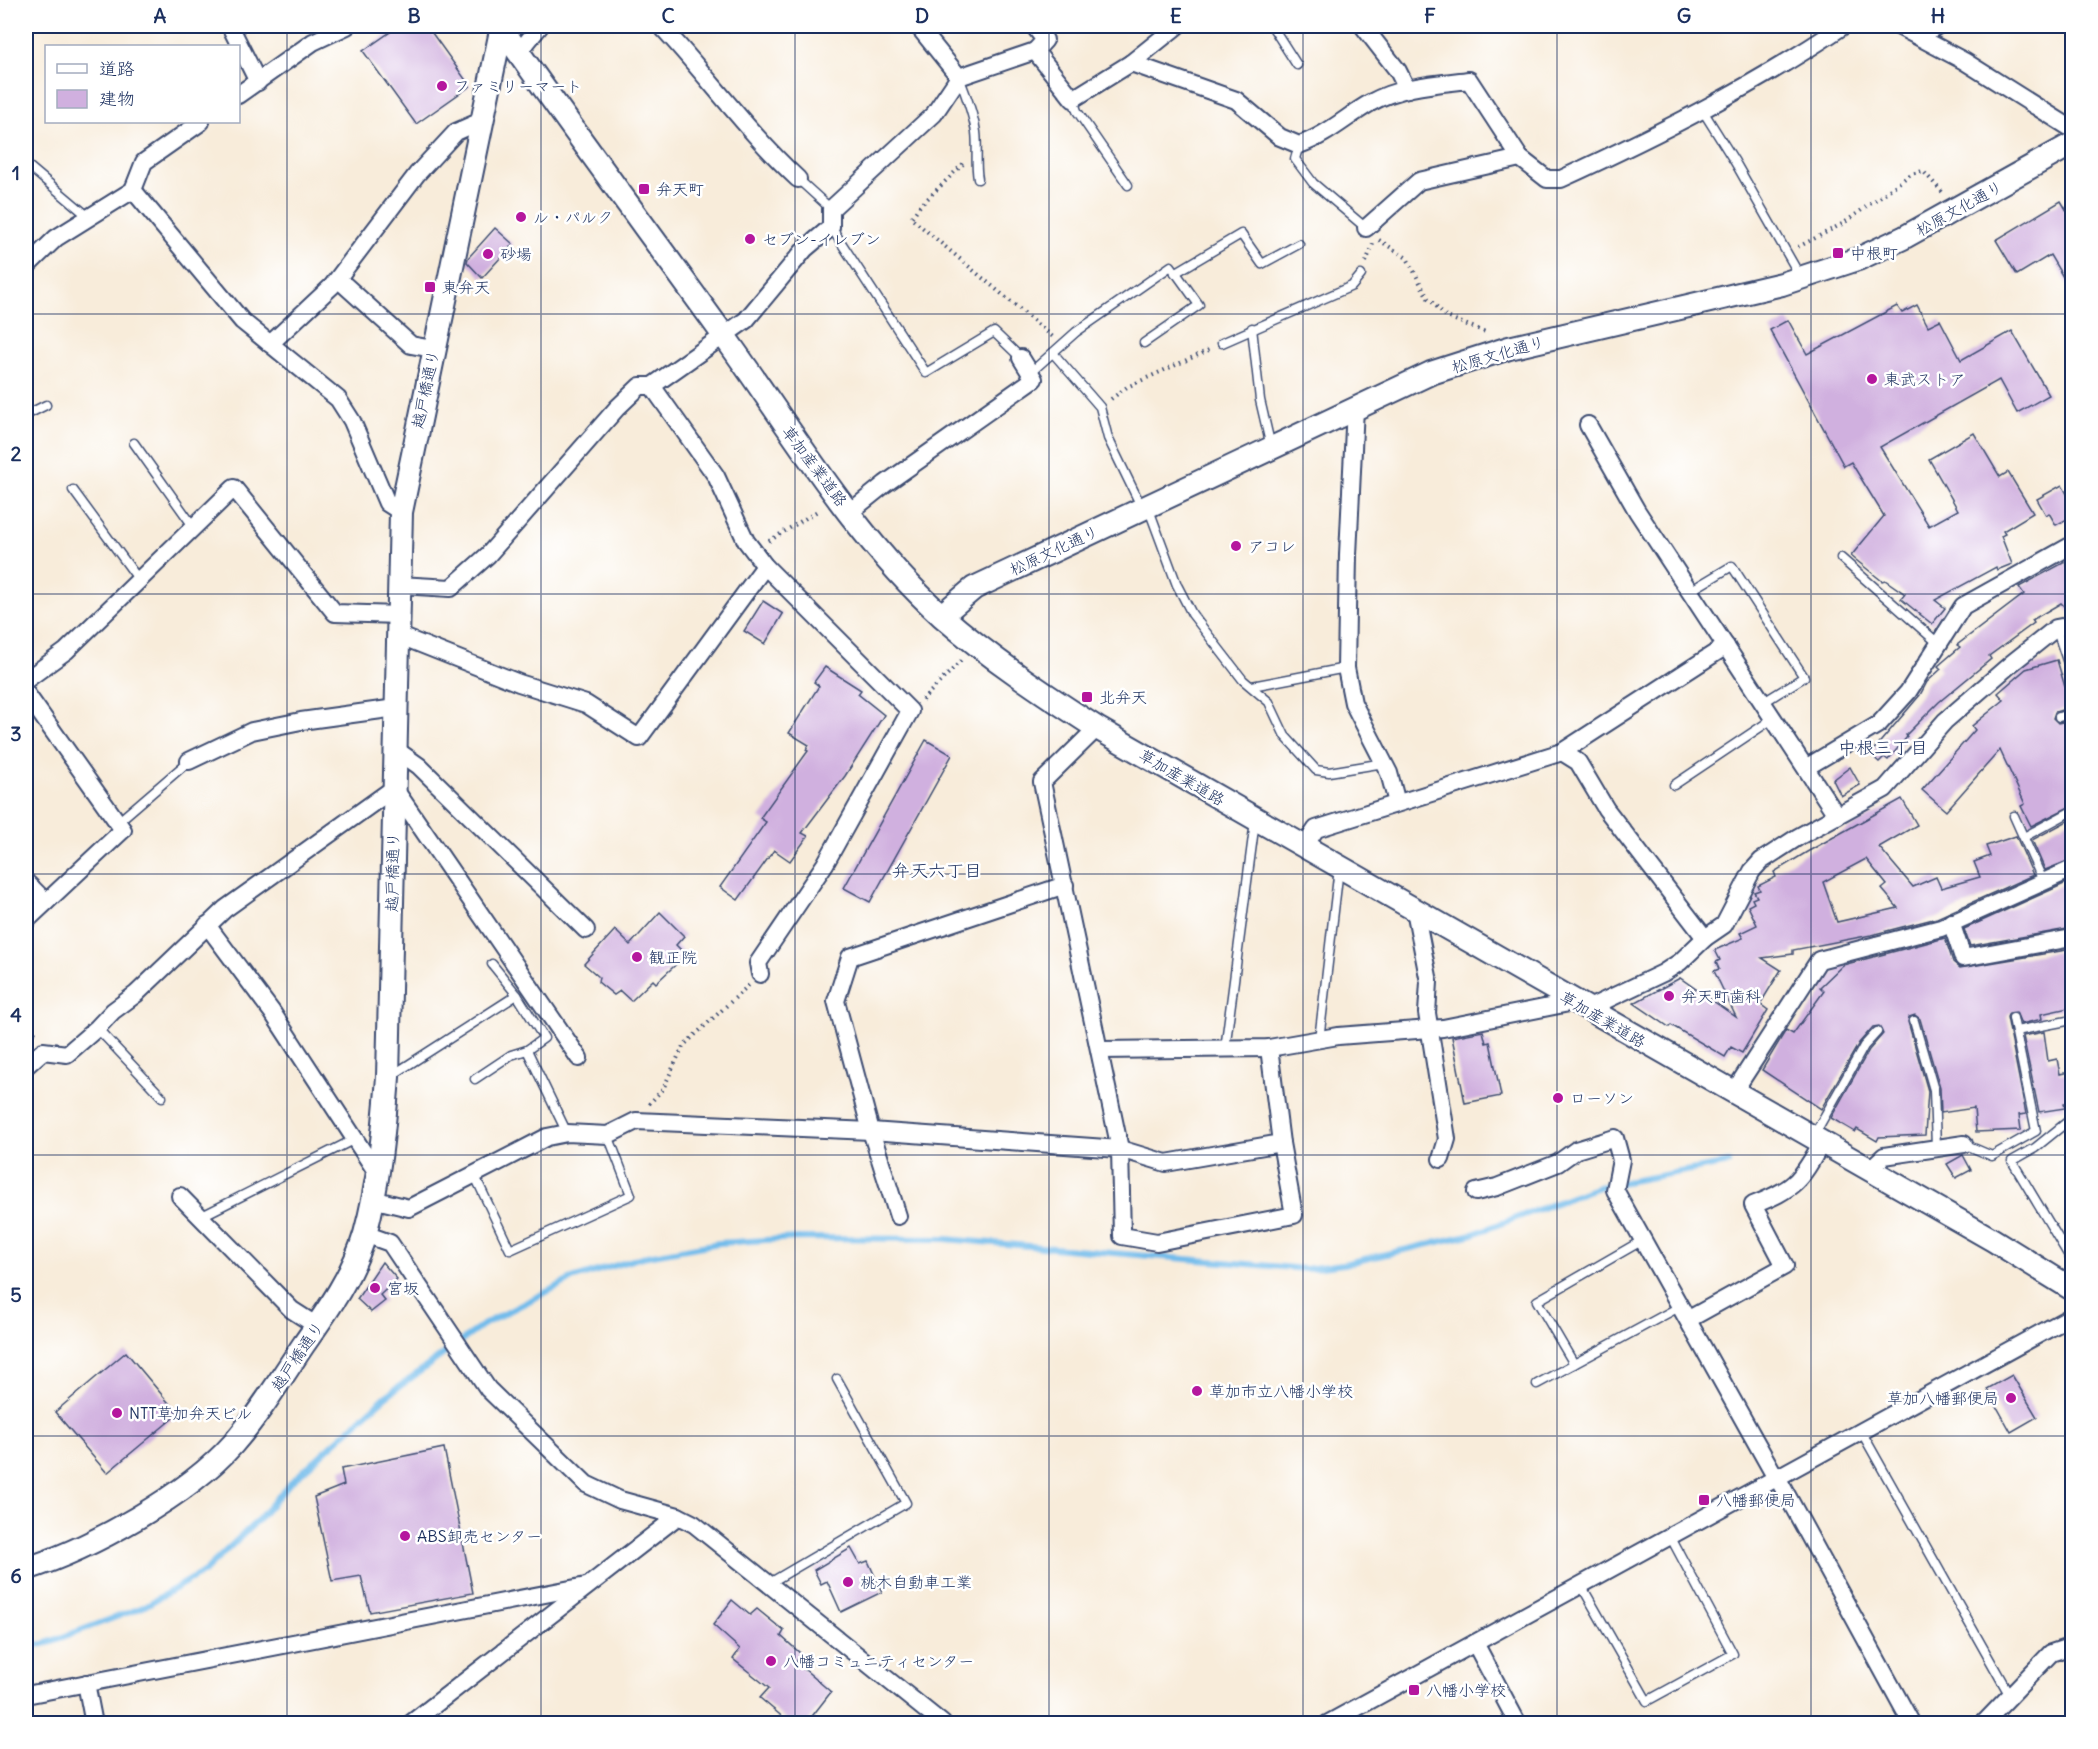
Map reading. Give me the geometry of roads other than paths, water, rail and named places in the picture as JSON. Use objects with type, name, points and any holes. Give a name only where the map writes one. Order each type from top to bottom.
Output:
[{"type":"street","points":[[230,26],[240,45]]},
{"type":"street","points":[[240,94],[313,42],[346,26]]},
{"type":"street","name":"草加産業道路","points":[[501,26],[724,336],[813,465],[883,553],[942,615],[1046,695],[1097,728],[1868,1171],[2069,1279]]},
{"type":"street","name":"越戸橋通り","points":[[26,1569],[56,1560],[95,1542],[199,1477],[232,1445],[262,1407],[317,1326],[348,1275],[365,1234],[384,1129],[388,1077],[401,512],[501,26]]},
{"type":"street","points":[[519,52],[540,26]]},
{"type":"street","points":[[661,26],[707,76],[746,127],[798,179]]},
{"type":"street","points":[[918,26],[959,77]]},
{"type":"street","points":[[399,585],[451,588],[488,555],[617,408],[640,386],[652,386],[746,320],[805,249],[831,227],[831,209],[934,114],[959,77],[1035,51],[1045,40],[1034,26]]},
{"type":"street","points":[[1035,51],[1073,99],[1131,63],[1177,26]]},
{"type":"street","points":[[1363,26],[1398,71],[1407,89]]},
{"type":"street","points":[[1131,63],[1236,100],[1280,137],[1299,145],[1318,138],[1371,103],[1407,89],[1469,80],[1520,158],[1547,179],[1561,179],[1702,111],[1787,64],[1843,26]]},
{"type":"street","points":[[1898,26],[2073,129]]},
{"type":"street","points":[[1918,36],[1937,26]]},
{"type":"street","points":[[240,46],[258,82]]},
{"type":"street","points":[[270,344],[338,279],[425,166],[456,132],[482,121]]},
{"type":"street","points":[[26,267],[56,238],[133,190],[144,162],[200,123]]},
{"type":"street","name":"松原文化通り","points":[[942,615],[974,588],[1431,373],[1509,348],[1801,279],[1858,259],[1904,238],[2073,144]]},
{"type":"street","points":[[1366,228],[1419,181],[1520,158]]},
{"type":"street","points":[[133,190],[228,306],[257,335],[338,399],[352,421],[387,503],[401,512]]},
{"type":"street","points":[[338,279],[411,345],[433,349]]},
{"type":"street","points":[[850,512],[885,484],[1034,379],[1021,358]]},
{"type":"street","points":[[652,386],[716,476],[746,541],[753,551],[765,566],[910,711],[825,864],[758,963],[760,974]]},
{"type":"street","points":[[1355,407],[1347,555],[1346,668],[1353,703],[1384,763],[1397,803]]},
{"type":"street","points":[[1588,425],[1637,511],[1837,816]]},
{"type":"street","points":[[26,680],[66,651],[193,526],[234,489],[335,613],[399,625],[528,686],[586,704],[639,738],[765,566]]},
{"type":"street","points":[[1807,767],[1879,724],[1908,692],[1963,606],[2073,545]]},
{"type":"street","points":[[1100,1050],[1269,1048],[1338,1036],[1430,1029],[1580,1005],[1663,974],[1680,962],[1705,938],[1724,926],[1752,871],[1761,861],[1885,789],[1945,721],[2012,663],[2065,627]]},
{"type":"street","points":[[1304,847],[1316,828],[1562,752],[1726,646]]},
{"type":"street","points":[[26,693],[123,830],[26,921]]},
{"type":"street","points":[[189,761],[252,731],[301,721],[396,708]]},
{"type":"street","points":[[1097,728],[1042,782],[1120,1149],[1122,1236],[1157,1242],[1294,1215],[1281,1143],[1269,1048]]},
{"type":"street","points":[[395,749],[419,766],[586,930]]},
{"type":"street","points":[[1562,752],[1578,762],[1606,809],[1705,938]]},
{"type":"street","points":[[26,1066],[43,1051],[67,1054],[97,1028],[112,1011],[136,994],[225,909],[394,788],[579,1058]]},
{"type":"street","points":[[1732,1093],[1819,960],[1941,928],[2073,869]]},
{"type":"street","points":[[26,882],[46,902]]},
{"type":"street","points":[[898,1216],[871,1131],[836,1001],[850,957],[1065,885]]},
{"type":"street","points":[[1415,910],[1429,982],[1427,1013],[1447,1139],[1441,1159]]},
{"type":"street","points":[[1951,922],[1963,958],[2073,938]]},
{"type":"street","points":[[207,925],[272,1012],[353,1140],[377,1173]]},
{"type":"street","points":[[372,1199],[409,1208],[547,1137],[567,1133],[608,1135],[636,1121],[871,1131],[1120,1149],[1166,1163],[1281,1143]]},
{"type":"street","points":[[1476,1192],[1548,1167],[1576,1150],[1616,1138],[1621,1160],[1615,1190],[1777,1477],[1912,1724]]},
{"type":"street","points":[[1685,1312],[1785,1266],[1753,1205],[1784,1192],[1804,1176],[1817,1142]]},
{"type":"street","points":[[1868,1171],[1884,1156],[1964,1144]]},
{"type":"street","points":[[180,1196],[292,1310],[317,1326]]},
{"type":"street","points":[[365,1234],[390,1243],[488,1389],[586,1484],[620,1500],[678,1516],[694,1524],[943,1724]]},
{"type":"street","points":[[1328,1724],[2073,1316]]},
{"type":"street","points":[[410,1724],[678,1516]]},
{"type":"street","points":[[26,1695],[586,1586]]},
{"type":"street","points":[[1475,1643],[1518,1724]]},
{"type":"street","points":[[1990,1721],[2009,1694],[2051,1653],[2073,1646]]},
{"type":"street","points":[[86,1683],[94,1724]]},
{"type":"lane","points":[[1272,26],[1297,65]]},
{"type":"lane","points":[[959,77],[970,105],[976,133],[978,179]]},
{"type":"lane","points":[[1073,99],[1077,111],[1128,185]]},
{"type":"lane","points":[[1702,111],[1801,279]]},
{"type":"lane","points":[[1299,145],[1295,159],[1313,183],[1366,228]]},
{"type":"lane","points":[[26,164],[90,218]]},
{"type":"lane","points":[[798,179],[831,209]]},
{"type":"lane","points":[[831,227],[926,373],[994,332],[1021,358]]},
{"type":"lane","points":[[1175,273],[1241,234],[1262,264],[1299,244]]},
{"type":"lane","points":[[1030,373],[1076,332],[1171,266],[1199,305],[1144,343]]},
{"type":"lane","points":[[1222,343],[1243,336],[1252,328],[1352,286],[1361,275]]},
{"type":"lane","points":[[1252,328],[1260,400],[1271,447]]},
{"type":"lane","points":[[1053,352],[1100,407],[1108,438],[1145,507],[1192,614],[1243,680],[1269,702],[1285,736],[1316,770],[1329,772],[1384,763]]},
{"type":"lane","points":[[26,415],[46,405]]},
{"type":"lane","points":[[134,443],[193,526]]},
{"type":"lane","points":[[73,490],[140,580]]},
{"type":"lane","points":[[1841,558],[1939,644]]},
{"type":"lane","points":[[1690,591],[1732,566],[1804,677],[1764,702]]},
{"type":"lane","points":[[2065,627],[2073,675]]},
{"type":"lane","points":[[1252,686],[1346,668]]},
{"type":"lane","points":[[2059,717],[2073,713]]},
{"type":"lane","points":[[1674,785],[1774,718]]},
{"type":"lane","points":[[118,822],[189,761]]},
{"type":"lane","points":[[2024,837],[2073,811]]},
{"type":"lane","points":[[2014,816],[2044,883]]},
{"type":"lane","points":[[1225,1049],[1255,819]]},
{"type":"lane","points":[[1319,1040],[1339,867]]},
{"type":"lane","points":[[475,1079],[511,1055],[527,1050],[544,1038],[517,995],[492,964]]},
{"type":"lane","points":[[388,1077],[517,995]]},
{"type":"lane","points":[[1964,1144],[1992,1156],[2036,1131],[2013,1018]]},
{"type":"lane","points":[[2016,1031],[2073,1020]]},
{"type":"lane","points":[[1914,1021],[1934,1090],[1935,1147]]},
{"type":"lane","points":[[97,1028],[162,1097]]},
{"type":"lane","points":[[1817,1142],[1864,1046],[1877,1032]]},
{"type":"lane","points":[[527,1050],[567,1133]]},
{"type":"lane","points":[[2073,1118],[2012,1161],[2073,1261]]},
{"type":"lane","points":[[2035,1126],[2052,1134]]},
{"type":"lane","points":[[474,1174],[510,1250],[631,1195],[608,1135]]},
{"type":"lane","points":[[200,1217],[353,1140]]},
{"type":"lane","points":[[1574,1364],[1537,1301],[1643,1240]]},
{"type":"lane","points":[[1537,1383],[1685,1312]]},
{"type":"lane","points":[[768,1584],[906,1503],[837,1378]]},
{"type":"lane","points":[[1861,1431],[2009,1694]]},
{"type":"lane","points":[[1581,1585],[1647,1701],[1733,1654],[1670,1536]]},
{"type":"waterway","points":[[26,1646],[44,1644],[143,1607],[205,1571],[258,1520],[289,1484],[385,1397],[486,1323],[572,1279],[642,1257],[719,1243],[798,1238],[945,1239],[1306,1269],[1343,1264],[1473,1234],[1598,1187],[1729,1163]]},
{"type":"place","name":"ファミリーマート","points":[[442,86]]},
{"type":"place","name":"弁天町","points":[[644,189]]},
{"type":"place","name":"ル・パルク","points":[[521,217]]},
{"type":"place","name":"セブン-イレブン","points":[[750,239]]},
{"type":"place","name":"中根町","points":[[1838,253]]},
{"type":"place","name":"砂場","points":[[488,254]]},
{"type":"place","name":"東弁天","points":[[430,287]]},
{"type":"place","name":"東武ストア","points":[[1872,379]]},
{"type":"place","name":"アコレ","points":[[1236,546]]},
{"type":"place","name":"北弁天","points":[[1087,697]]},
{"type":"place","name":"観正院","points":[[637,957]]},
{"type":"place","name":"弁天町歯科","points":[[1669,996]]},
{"type":"place","name":"ローソン","points":[[1558,1098]]},
{"type":"place","name":"宮坂","points":[[375,1288]]},
{"type":"place","name":"草加市立八幡小学校","points":[[1197,1391]]},
{"type":"place","name":"草加八幡郵便局","points":[[2011,1398]]},
{"type":"place","name":"NTT草加弁天ビル","points":[[117,1413]]},
{"type":"place","name":"八幡郵便局","points":[[1704,1500]]},
{"type":"place","name":"ABS卸売センター","points":[[405,1536]]},
{"type":"place","name":"桃木自動車工業","points":[[848,1582]]},
{"type":"place","name":"八幡コミュニティセンター","points":[[771,1661]]},
{"type":"place","name":"八幡小学校","points":[[1414,1690]]},
{"type":"district","name":"中根三丁目","points":[[1883,748]]},
{"type":"district","name":"弁天六丁目","points":[[937,871]]}]
